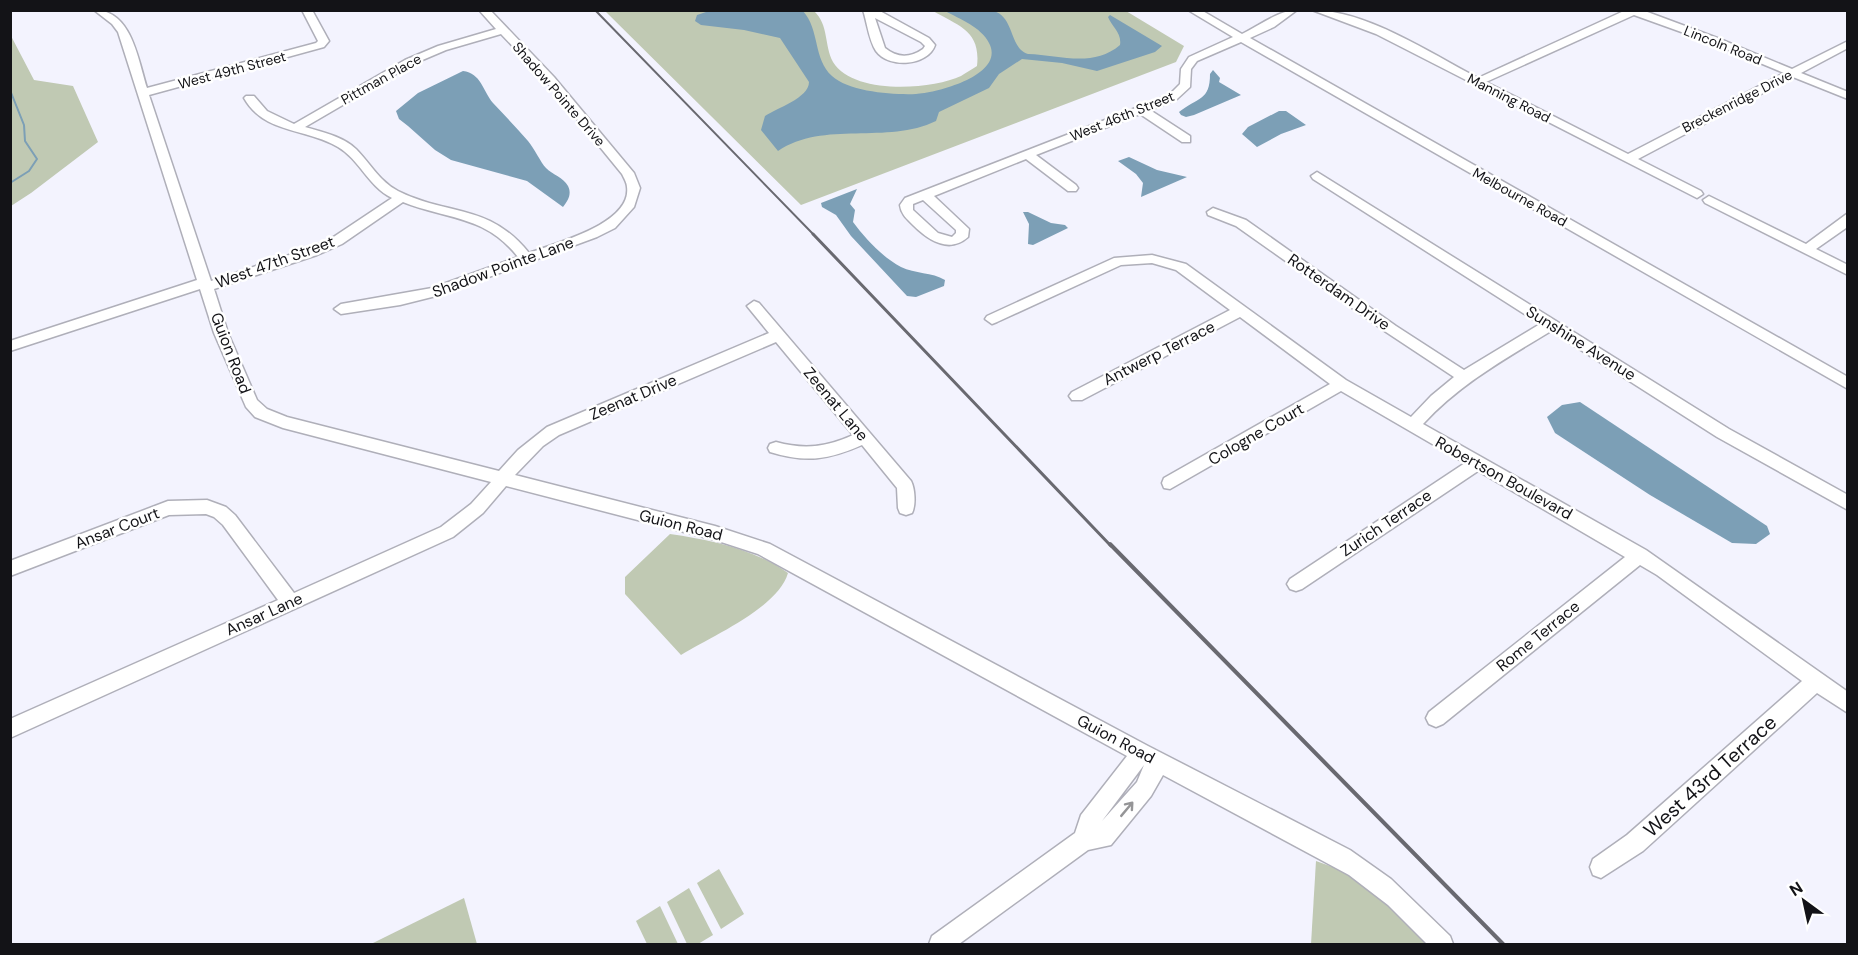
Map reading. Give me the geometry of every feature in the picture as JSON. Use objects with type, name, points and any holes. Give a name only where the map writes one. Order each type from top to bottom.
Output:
[{"type":"street","name":"Guion Road","points":[[99,10],[121,29],[221,333],[248,399],[261,413],[283,422],[715,533],[765,549],[1150,758],[1357,866],[1395,895],[1442,945]]},
{"type":"street","name":"West 49th Street","points":[[143,93],[320,45],[324,41],[307,10]]},
{"type":"street","name":"Shadow Pointe Drive","points":[[483,10],[556,86],[632,181]]},
{"type":"street","points":[[869,10],[925,39],[930,45],[928,51],[920,57],[907,59],[884,54],[880,49],[869,10]]},
{"type":"street","name":"Melbourne Road","points":[[1193,10],[1848,384]]},
{"type":"street","name":"West 46th Street","points":[[925,195],[1173,97],[1183,89],[1187,81],[1186,69],[1192,59],[1270,25],[1292,10]]},
{"type":"street","name":"Manning Road","points":[[1317,10],[1374,30],[1848,272]]},
{"type":"street","points":[[1477,82],[1633,11]]},
{"type":"street","name":"Lincoln Road","points":[[1633,11],[1706,37],[1848,96]]},
{"type":"street","name":"Pittman Place","points":[[297,127],[409,62],[442,48],[502,30]]},
{"type":"street","name":"Breckenridge Drive","points":[[1628,159],[1848,44]]},
{"type":"street","points":[[250,98],[252,105],[260,113],[346,146],[372,179],[398,195],[490,223],[512,238],[527,259]]},
{"type":"street","points":[[1142,110],[1186,139]]},
{"type":"street","points":[[1027,154],[1072,188]]},
{"type":"street","name":"Sunshine Avenue","points":[[1317,176],[1730,437],[1800,474],[1848,504]]},
{"type":"street","name":"Shadow Pointe Lane","points":[[341,309],[426,294],[592,234],[610,225],[621,216],[631,202],[634,190],[632,181]]},
{"type":"street","name":"West 47th Street","points":[[10,346],[205,283],[312,252],[337,241],[398,195]]},
{"type":"street","name":"Rotterdam Drive","points":[[1213,212],[1241,223],[1464,377]]},
{"type":"street","points":[[1806,250],[1841,225],[1848,217]]},
{"type":"street","name":"Robertson Boulevard","points":[[992,319],[1115,262],[1131,259],[1157,260],[1185,269],[1341,384],[1640,555],[1687,586],[1848,705]]},
{"type":"street","name":"Zeenat Lane","points":[[754,306],[905,486],[906,508]]},
{"type":"street","name":"Antwerp Terrace","points":[[1077,396],[1240,311]]},
{"type":"street","points":[[1412,426],[1436,400],[1464,377],[1551,324]]},
{"type":"street","name":"Zeenat Drive","points":[[503,478],[532,445],[553,431],[778,335]]},
{"type":"street","name":"Cologne Court","points":[[1170,483],[1341,384]]},
{"type":"street","points":[[776,448],[795,454],[827,454],[865,437]]},
{"type":"street","name":"Zurich Terrace","points":[[1296,584],[1477,463]]},
{"type":"street","name":"Ansar Lane","points":[[10,729],[454,528],[480,508],[503,478]]},
{"type":"street","name":"Ansar Court","points":[[10,569],[150,514],[180,506],[207,507],[219,512],[229,520],[290,602]]},
{"type":"street","name":"Rome Terrace","points":[[1437,718],[1640,555]]},
{"type":"street","name":"West 43rd Terrace","points":[[1601,867],[1635,843],[1816,681]]},
{"type":"street","points":[[940,945],[1084,840],[1104,837],[1144,789],[1150,758]]},
{"type":"green space","points":[[605,11],[814,11],[822,22],[830,56],[843,73],[874,85],[893,87],[948,81],[977,66],[977,54],[972,37],[959,26],[933,11],[1126,11],[1184,46],[1176,62],[801,205]]},
{"type":"green space","points":[[10,34],[34,80],[73,86],[98,142],[11,206]]},
{"type":"green space","points":[[670,534],[732,547],[761,558],[788,573],[782,586],[758,609],[681,655],[625,594],[625,577]]},
{"type":"green space","points":[[1316,861],[1383,885],[1442,944],[1311,944]]},
{"type":"green space","points":[[719,869],[744,914],[721,929],[697,883]]},
{"type":"green space","points":[[689,888],[713,935],[698,944],[687,944],[667,902]]},
{"type":"green space","points":[[464,898],[477,944],[371,944]]},
{"type":"green space","points":[[660,906],[678,944],[647,944],[636,921]]},
{"type":"water","points":[[977,9],[994,11],[1006,20],[1014,40],[1022,51],[1028,54],[1087,58],[1110,52],[1120,45],[1120,41],[1108,17],[1110,15],[1162,46],[1155,52],[1097,71],[1062,63],[1022,59],[999,74],[989,88],[939,112],[936,121],[917,128],[897,131],[815,137],[796,142],[778,151],[761,130],[765,116],[798,98],[808,88],[809,82],[780,38],[744,30],[701,25],[695,21],[697,15],[709,11],[803,11],[812,27],[822,61],[832,76],[849,86],[896,94],[926,93],[953,86],[979,73],[988,64],[992,54],[989,43],[981,32],[945,11]]},
{"type":"water","points":[[1213,70],[1220,78],[1219,82],[1241,95],[1194,115],[1186,117],[1181,115],[1179,112],[1205,94]]},
{"type":"water","points":[[463,71],[469,72],[478,79],[493,103],[528,141],[544,166],[566,183],[569,195],[563,207],[527,181],[451,160],[435,150],[399,119],[396,111],[418,93]]},
{"type":"water","points":[[1279,111],[1286,111],[1306,125],[1281,134],[1257,147],[1242,134],[1248,127]]},
{"type":"water","points":[[1129,157],[1157,170],[1187,177],[1141,197],[1143,183],[1136,174],[1118,161]]},
{"type":"water","points":[[857,189],[850,204],[855,210],[853,222],[868,241],[901,267],[940,277],[945,280],[944,286],[916,297],[907,296],[851,236],[836,215],[822,207],[821,203]]},
{"type":"water","points":[[1023,212],[1028,212],[1051,223],[1065,225],[1068,228],[1033,245],[1028,244],[1029,224]]},
{"type":"water","points":[[1580,402],[1767,526],[1770,534],[1756,544],[1732,543],[1650,495],[1555,433],[1547,417],[1562,405]]},
{"type":"waterway","points":[[10,90],[24,125],[25,141],[37,159],[29,171],[10,183]]},
{"type":"railway","points":[[595,10],[814,235]]},
{"type":"railway","points":[[813,234],[1111,546]]},
{"type":"railway","points":[[1110,544],[1503,944]]}]
